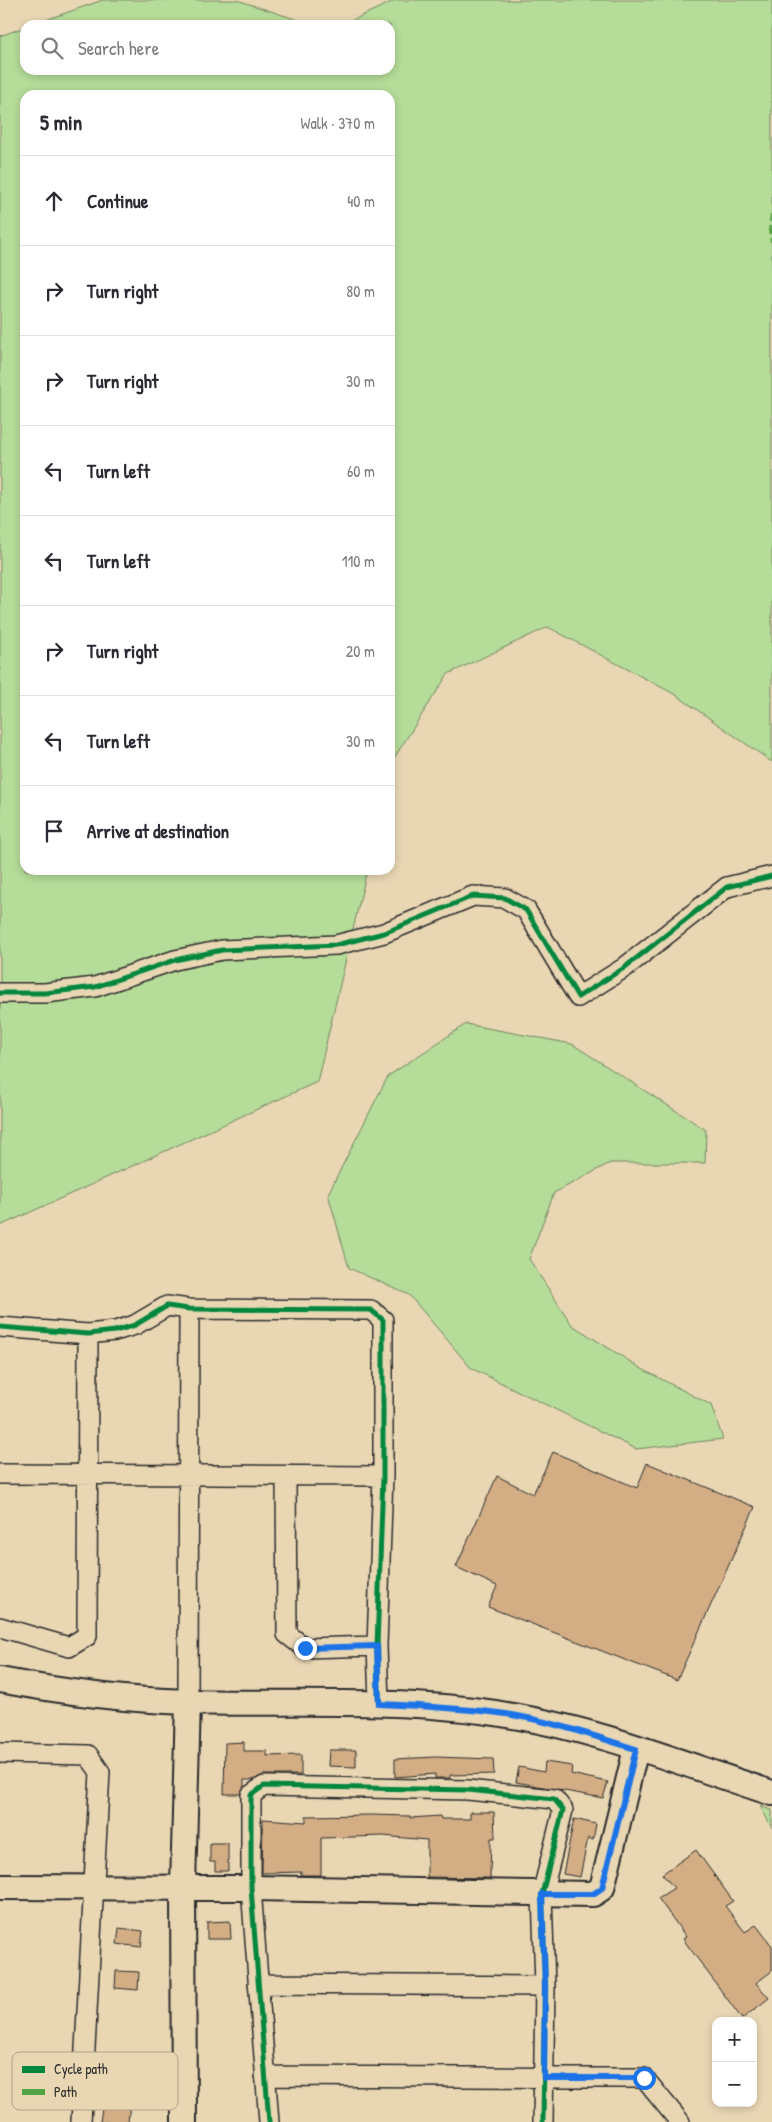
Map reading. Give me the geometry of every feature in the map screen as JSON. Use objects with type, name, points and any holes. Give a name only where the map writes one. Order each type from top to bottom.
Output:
[{"type":"street","points":[[0,993],[45,993],[95,987],[175,960],[222,950],[336,945],[384,933],[472,896],[505,898],[526,910],[578,997],[624,968],[727,887],[772,876]]},
{"type":"street","points":[[0,1327],[88,1334],[115,1331],[135,1325],[167,1306],[189,1309],[370,1310],[383,1320],[383,1476],[377,1646],[379,1704]]},
{"type":"street","points":[[184,2122],[183,1887],[188,1702],[189,1309]]},
{"type":"street","points":[[0,1627],[69,1646],[87,1636],[86,1475],[88,1334]]},
{"type":"street","points":[[0,1474],[383,1476]]},
{"type":"street","points":[[286,1476],[287,1634],[305,1648],[377,1646]]},
{"type":"street","points":[[0,1680],[70,1693],[122,1699],[188,1702],[379,1704],[450,1708],[507,1715],[564,1726],[772,1793]]},
{"type":"street","points":[[0,1887],[183,1887],[593,1894],[602,1888],[636,1749]]},
{"type":"street","points":[[0,1753],[88,1755],[100,1772],[85,2052]]},
{"type":"street","points":[[269,2122],[251,1888],[252,1795],[264,1786],[468,1790],[554,1799],[563,1810],[542,1894],[545,1986],[543,2122]]},
{"type":"street","points":[[258,1984],[545,1986]]},
{"type":"street","points":[[265,2076],[644,2078],[680,2122]]},
{"type":"green space","points":[[103,0],[237,0],[298,20],[45,20]]},
{"type":"green space","points":[[396,0],[772,0],[772,762],[676,695],[548,627],[448,674],[395,756],[395,90],[20,90],[20,875],[366,875],[317,1082],[0,1226],[0,36],[20,29],[20,75],[395,75],[395,20],[353,20]]},
{"type":"green space","points":[[466,1024],[572,1044],[706,1130],[705,1163],[610,1163],[554,1193],[529,1259],[572,1325],[642,1369],[711,1405],[723,1439],[636,1449],[471,1368],[409,1295],[349,1268],[328,1194],[388,1076]]},
{"type":"green space","points":[[760,1806],[772,1810],[772,1828]]},
{"type":"building","points":[[553,1452],[637,1488],[647,1463],[755,1507],[677,1680],[488,1607],[497,1586],[456,1567],[497,1476],[533,1494]]},
{"type":"building","points":[[244,1742],[244,1751],[267,1751],[267,1756],[301,1755],[301,1775],[264,1775],[253,1780],[244,1780],[244,1786],[240,1794],[224,1794],[225,1743]]},
{"type":"building","points":[[329,1750],[356,1750],[356,1767],[328,1766]]},
{"type":"building","points":[[436,1757],[493,1759],[494,1774],[450,1775],[450,1778],[435,1778],[435,1774],[395,1777],[395,1759]]},
{"type":"building","points":[[545,1762],[572,1766],[571,1774],[608,1782],[603,1798],[516,1782],[519,1767],[544,1772]]},
{"type":"building","points":[[470,1812],[494,1812],[495,1838],[491,1838],[490,1878],[427,1877],[427,1840],[383,1836],[321,1838],[321,1875],[301,1875],[301,1872],[262,1873],[263,1819],[306,1822],[306,1816],[371,1815],[410,1816],[410,1818],[440,1816],[441,1819],[470,1819]]},
{"type":"building","points":[[574,1819],[596,1824],[593,1840],[588,1838],[580,1877],[563,1874]]},
{"type":"building","points":[[210,1843],[228,1843],[228,1871],[215,1871],[215,1862],[210,1862]]},
{"type":"building","points":[[696,1850],[733,1901],[725,1906],[745,1932],[756,1925],[772,1946],[772,1971],[756,1983],[769,1998],[745,2017],[741,2017],[683,1939],[686,1937],[658,1898],[674,1888],[662,1874]]},
{"type":"building","points":[[230,1921],[231,1939],[207,1939],[207,1922]]},
{"type":"building","points":[[119,1928],[143,1931],[141,1947],[117,1944]]},
{"type":"building","points":[[116,1971],[139,1972],[138,1990],[115,1988]]},
{"type":"building","points":[[102,2110],[129,2110],[128,2122],[100,2122]]},
{"type":"marked path","points":[[772,214],[770,230],[772,242]]},
{"type":"cycle path","points":[[0,993],[45,993],[95,987],[175,960],[222,950],[336,945],[384,933],[473,896],[505,898],[526,910],[578,997],[624,968],[727,887],[772,876]]},
{"type":"cycle path","points":[[0,1327],[88,1334],[115,1331],[135,1325],[167,1306],[189,1309],[371,1310],[383,1320],[383,1476],[377,1646],[379,1703]]},
{"type":"cycle path","points":[[269,2122],[251,1888],[251,1795],[264,1786],[468,1790],[554,1799],[563,1810],[542,1894],[545,1986],[543,2122]]},
{"type":"route","points":[[305,1648],[377,1646],[379,1704],[450,1708],[507,1715],[564,1726],[636,1749],[602,1888],[593,1894],[542,1894],[545,1986],[544,2078],[644,2078]]}]
